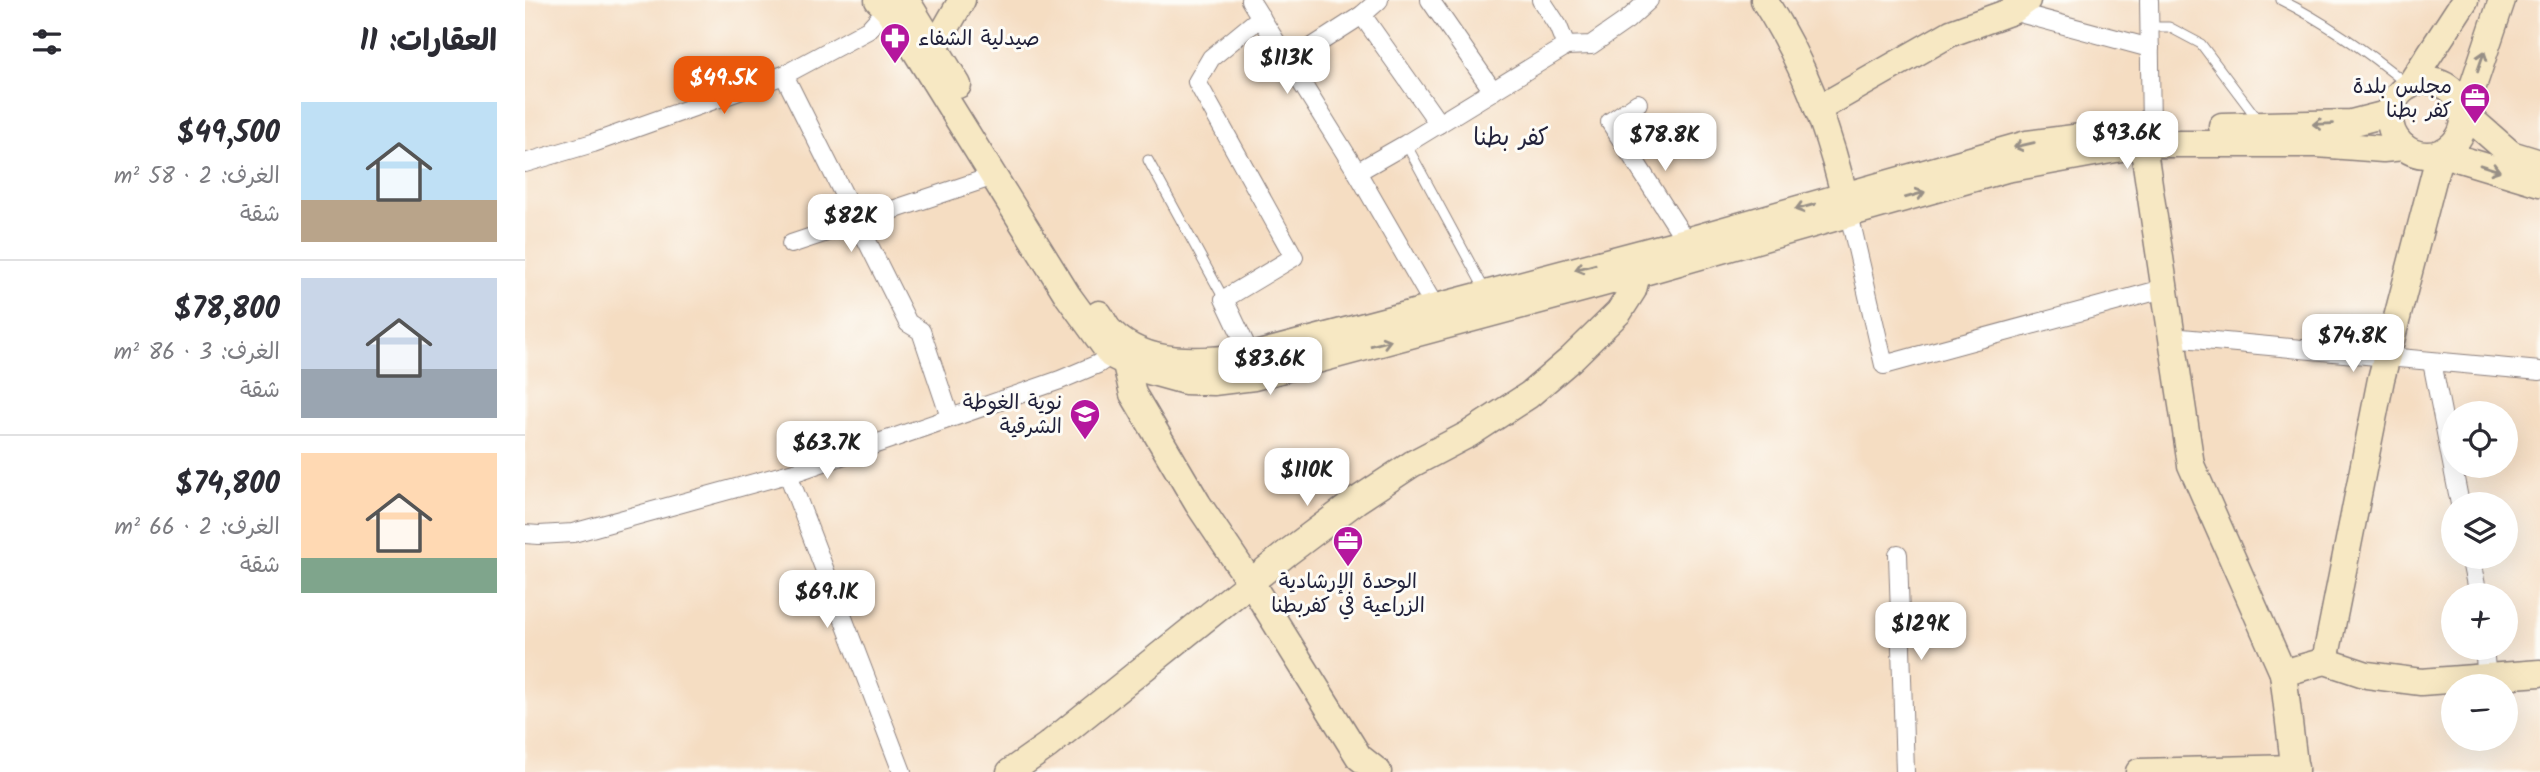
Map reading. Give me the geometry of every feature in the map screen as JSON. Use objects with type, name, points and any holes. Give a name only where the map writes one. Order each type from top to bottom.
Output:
[{"type":"main road","points":[[935,47],[962,0]]},
{"type":"main road","points":[[1764,0],[1783,29],[1818,109],[1847,205]]},
{"type":"main road","points":[[2404,148],[2393,132],[2390,113],[2394,102],[2409,86],[2465,0]]},
{"type":"main road","points":[[2463,113],[2502,0]]},
{"type":"main road","points":[[891,2],[935,47],[1110,332],[1127,344],[1148,353],[1181,361],[1200,362],[1251,356],[1686,241],[2147,136],[2262,125],[2351,123],[2390,113]]},
{"type":"main road","points":[[891,2],[1068,296],[1119,360],[1133,394],[1198,504],[1251,583],[1359,757],[1378,772]]},
{"type":"main road","points":[[1818,109],[1951,33],[2019,6]]},
{"type":"main road","points":[[2147,136],[2404,148],[2428,155],[2451,147],[2459,137],[2463,125],[2460,102],[2453,92],[2443,85],[2432,82],[2409,86]]},
{"type":"main road","points":[[2463,113],[2511,154],[2540,163]]},
{"type":"main road","points":[[2139,772],[2295,770],[2283,673],[2191,465],[2163,289],[2147,136]]},
{"type":"main road","points":[[2440,153],[2540,183]]},
{"type":"main road","points":[[2325,662],[2386,358],[2440,153]]},
{"type":"main road","points":[[1119,360],[1161,376],[1185,381],[1213,382],[1254,377],[1637,274],[1847,205]]},
{"type":"main road","points":[[1010,772],[1047,746],[1346,509],[1412,464],[1469,434],[1529,396],[1619,312],[1633,290],[1637,274]]},
{"type":"main road","points":[[2283,673],[2325,662],[2367,675],[2421,682],[2441,681]]},
{"type":"main road","points":[[2518,675],[2540,673]]},
{"type":"street","points":[[1250,0],[1357,172],[1435,307]]},
{"type":"street","points":[[1289,62],[1362,15],[1378,0]]},
{"type":"street","points":[[1430,0],[1493,91]]},
{"type":"street","points":[[1541,0],[1558,26],[1566,46]]},
{"type":"street","points":[[1357,172],[1406,145],[1566,46],[1591,45],[1627,20],[1649,0]]},
{"type":"street","points":[[2147,136],[2149,0]]},
{"type":"street","points":[[525,163],[593,143],[784,75],[868,30],[891,2]]},
{"type":"street","points":[[2019,6],[2150,48]]},
{"type":"street","points":[[1362,15],[1439,124]]},
{"type":"street","points":[[1251,356],[1224,299],[1294,257],[1197,82],[1212,58],[1261,17]]},
{"type":"street","points":[[784,75],[908,323],[921,331],[950,417]]},
{"type":"street","points":[[1638,103],[1609,122],[1686,241]]},
{"type":"street","points":[[790,244],[994,176]]},
{"type":"street","points":[[1847,205],[1884,365],[2163,289]]},
{"type":"street","points":[[2171,337],[2540,371]]},
{"type":"street","points":[[525,534],[573,533],[787,474],[1060,380],[1098,364],[1119,360]]},
{"type":"street","points":[[2432,362],[2458,492]]},
{"type":"street","points":[[787,474],[902,772]]},
{"type":"street","points":[[1898,554],[1905,772]]},
{"type":"lane","points":[[2281,0],[2313,16],[2379,61],[2409,86]]},
{"type":"lane","points":[[2149,27],[2169,27],[2201,44],[2262,125]]},
{"type":"lane","points":[[1406,145],[1486,294]]},
{"type":"lane","points":[[1148,160],[1224,299]]},
{"type":"place","name":"صيدلية الشفاء","points":[[895,65]]},
{"type":"place","name":"مجلس بلدة كفر بطنا","points":[[2475,125]]},
{"type":"place","name":"نوية الغوطة الشرقية","points":[[1085,441]]},
{"type":"place","name":"الوحدة الإرشادية الزراعية في كفربطنا","points":[[1348,568]]},
{"type":"district","name":"كفر بطنا","points":[[1511,137]]}]
